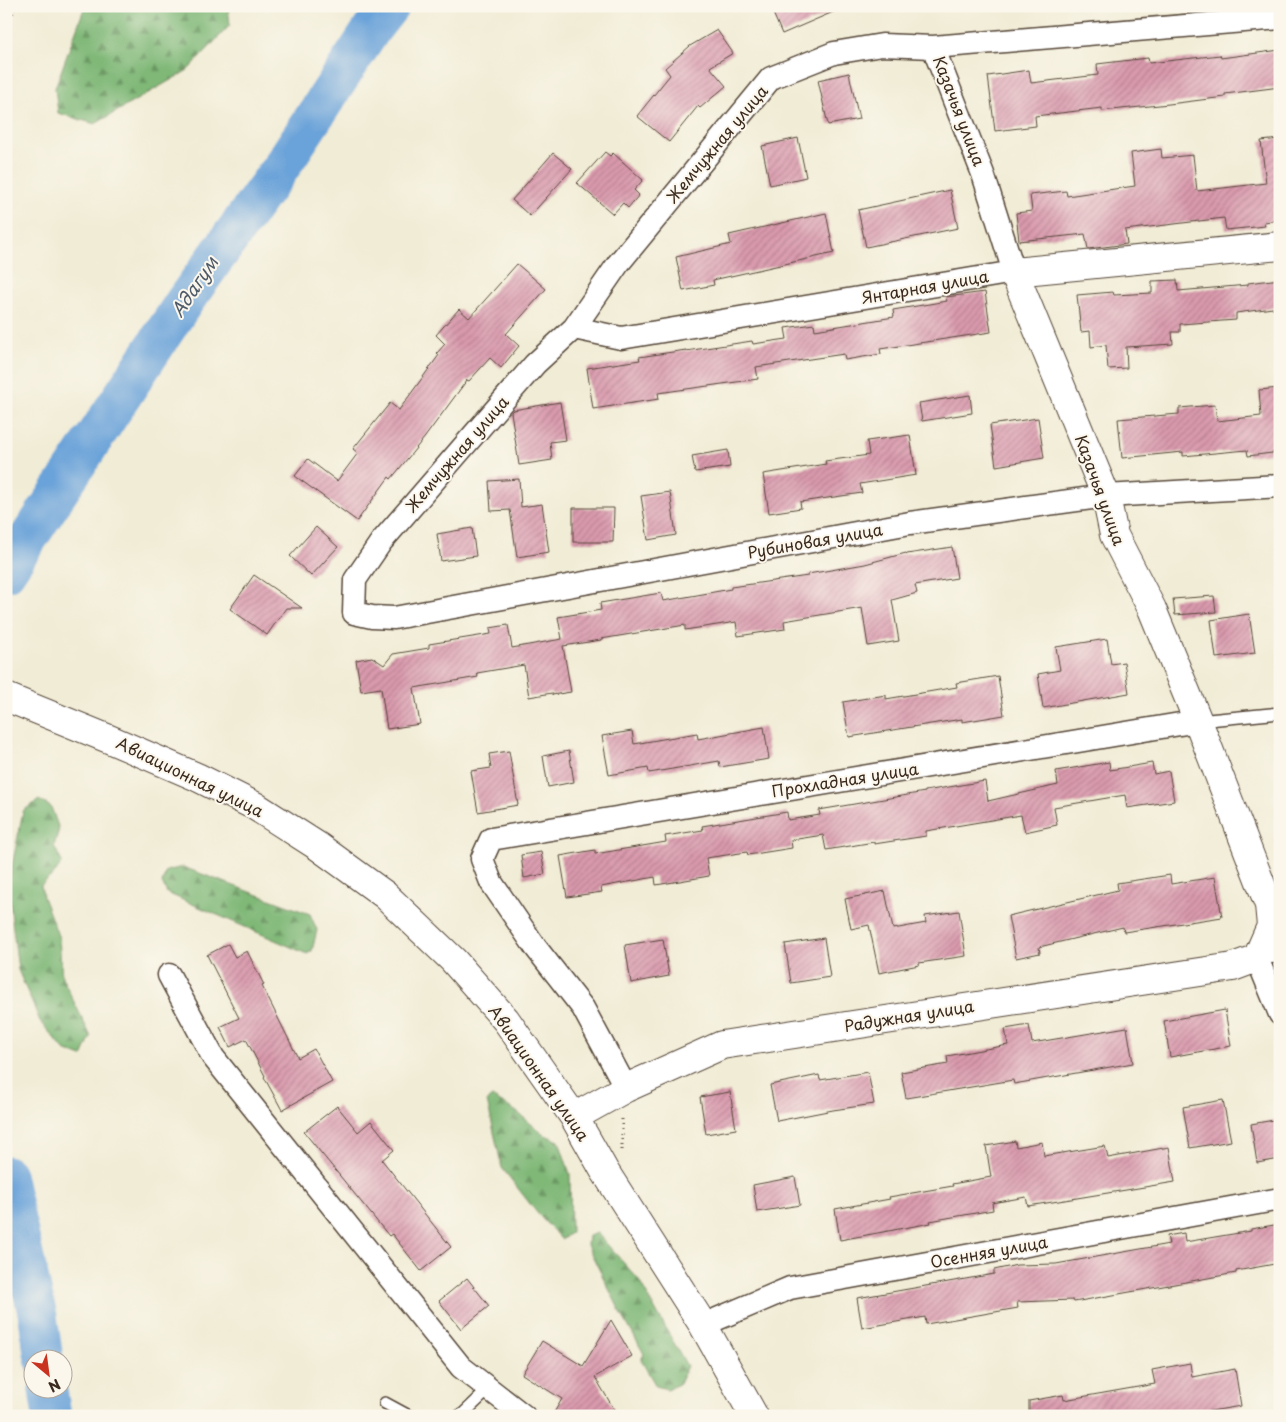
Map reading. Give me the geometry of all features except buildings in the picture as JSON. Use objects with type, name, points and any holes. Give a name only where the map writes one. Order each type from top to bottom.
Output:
[{"type":"main road","name":"Янтарная улица","points":[[1014,272],[1280,246]]},
{"type":"main road","name":"Казачья улица","points":[[1014,272],[1106,496],[1114,535],[1152,609],[1198,721],[1269,905],[1271,926],[1268,958]]},
{"type":"main road","name":"Авиационная улица","points":[[6,697],[109,738],[197,777],[255,806],[319,847],[385,895],[453,960],[506,1020],[574,1117],[604,1170],[704,1325],[754,1416]]},
{"type":"main road","name":"Радужная улица","points":[[574,1117],[626,1088],[722,1045],[1233,967],[1268,958]]},
{"type":"street","name":"Жемчужная улица","points":[[354,613],[355,580],[382,542],[535,364],[574,328],[618,264],[771,78],[834,53],[882,45],[933,47],[1280,18]]},
{"type":"street","name":"Казачья улица","points":[[933,47],[983,174],[1014,272]]},
{"type":"street","name":"Янтарная улица","points":[[574,328],[621,338],[1014,272]]},
{"type":"street","name":"Рубиновая улица","points":[[354,613],[372,617],[394,618],[910,523],[1106,496],[1280,486]]},
{"type":"street","name":"Прохладная улица","points":[[626,1088],[583,1008],[536,948],[491,882],[482,859],[491,839],[1198,721]]},
{"type":"street","points":[[1268,958],[1280,1014]]},
{"type":"street","points":[[170,975],[213,1057],[461,1366],[524,1416]]},
{"type":"street","name":"Осенняя улица","points":[[704,1325],[790,1288],[1280,1199]]},
{"type":"lane","points":[[1198,721],[1280,713]]},
{"type":"lane","points":[[459,1416],[464,1414],[490,1389]]},
{"type":"lane","points":[[385,1403],[409,1416]]},
{"type":"path","points":[[6,27],[16,6]]},
{"type":"path","points":[[622,1119],[622,1160]]},
{"type":"green space","points":[[85,6],[228,6],[230,25],[188,70],[95,124],[58,113],[55,88]]},
{"type":"green space","points":[[39,800],[51,807],[59,829],[54,846],[62,862],[56,872],[41,885],[43,897],[59,938],[62,977],[91,1037],[82,1057],[64,1050],[40,1021],[18,970],[8,886],[23,811]]},
{"type":"green space","points":[[183,867],[310,914],[317,930],[312,951],[307,954],[167,893],[162,883],[166,871]]},
{"type":"green space","points":[[492,1097],[517,1112],[543,1134],[559,1141],[570,1174],[571,1233],[561,1239],[538,1214],[502,1168],[487,1101]]},
{"type":"green space","points":[[597,1233],[638,1279],[687,1366],[679,1384],[667,1389],[656,1386],[641,1360],[644,1354],[587,1245],[588,1236]]},
{"type":"waterway","name":"Адагум","points":[[6,572],[184,302],[279,170],[372,29],[390,6]]},
{"type":"waterway","name":"Адагум","points":[[6,1175],[38,1317],[43,1350]]},
{"type":"waterway","name":"Адагум","points":[[50,1400],[52,1416]]}]
